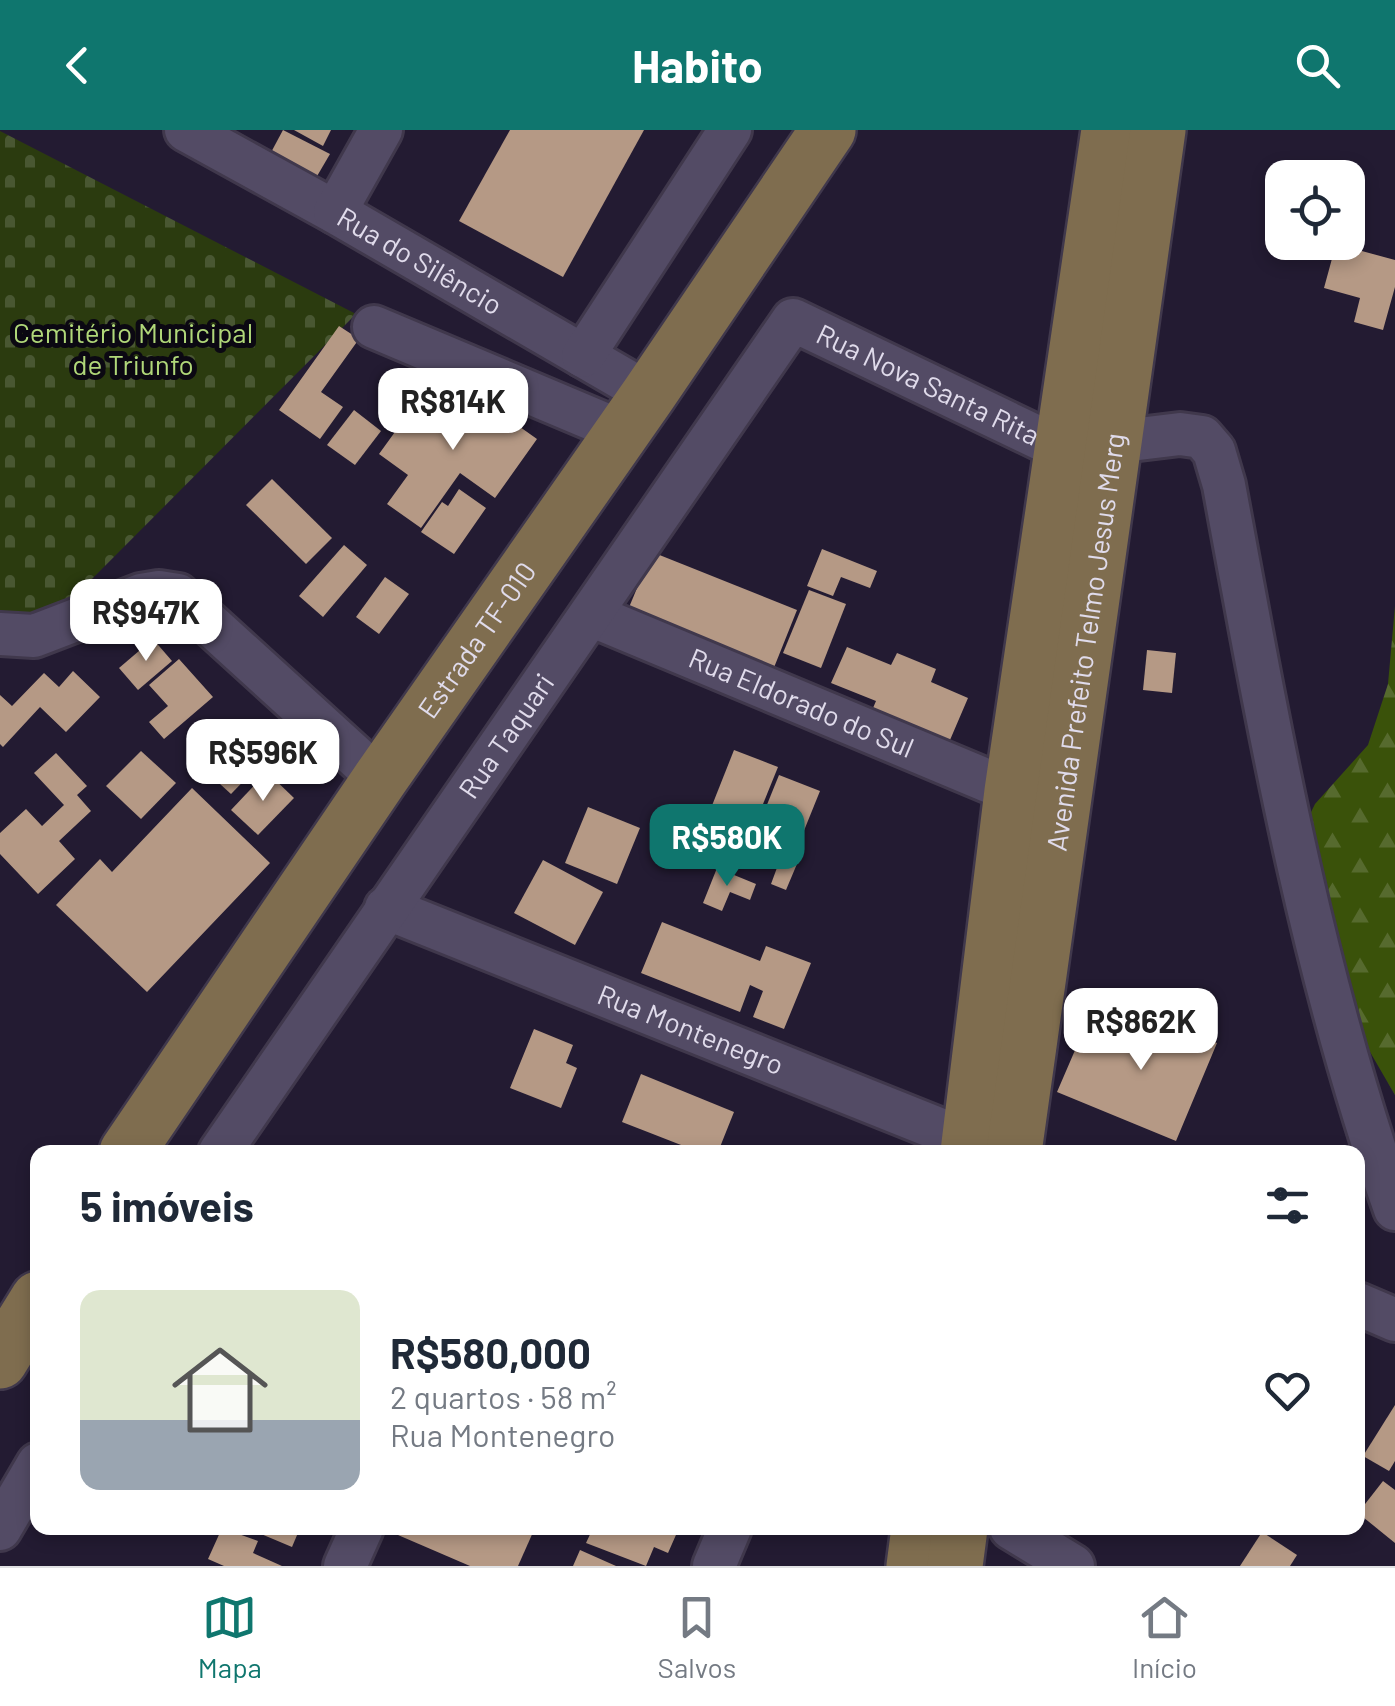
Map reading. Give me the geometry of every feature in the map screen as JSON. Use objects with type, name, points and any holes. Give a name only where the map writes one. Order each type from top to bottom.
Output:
[{"type":"main road","name":"Estrada TF-010","points":[[132,1145],[828,130]]},
{"type":"main road","name":"Avenida Prefeito Telmo Jesus Merg","points":[[988,1145],[1088,445],[1109,130]]},
{"type":"main road","name":"Avenida Prefeito Telmo Jesus Merg","points":[[987,1145],[1012,791],[1158,130]]},
{"type":"main road","points":[[0,1361],[30,1313]]},
{"type":"main road","points":[[914,1566],[918,1535]]},
{"type":"main road","points":[[955,1566],[959,1535]]},
{"type":"street","name":"Rua do Silêncio","points":[[186,130],[583,356],[636,413]]},
{"type":"street","points":[[334,212],[381,130]]},
{"type":"street","points":[[583,356],[730,130]]},
{"type":"street","name":"Rua Nova Santa Rita","points":[[793,320],[1088,445]]},
{"type":"street","name":"Rua Taquari","points":[[225,1145],[793,320]]},
{"type":"street","points":[[374,326],[636,413]]},
{"type":"street","points":[[1088,445],[1180,434],[1202,437],[1214,451],[1224,485],[1278,774],[1312,921],[1360,1112],[1395,1210]]},
{"type":"street","points":[[0,634],[34,636],[141,595],[178,595],[380,779]]},
{"type":"street","name":"Rua Eldorado do Sul","points":[[592,616],[1012,791]]},
{"type":"street","name":"Rua Montenegro","points":[[386,908],[977,1145]]},
{"type":"street","points":[[1365,1307],[1395,1320]]},
{"type":"street","points":[[0,1529],[30,1478]]},
{"type":"street","points":[[345,1566],[359,1535]]},
{"type":"street","points":[[714,1566],[727,1535]]},
{"type":"street","points":[[1022,1535],[1073,1566]]},
{"type":"green space","name":"Cemitério Municipal de Triunfo","points":[[0,131],[356,314],[76,595],[44,619],[0,616]]},
{"type":"green space","points":[[1395,606],[1395,1095],[1305,940],[1295,845],[1315,804],[1368,745],[1388,684]]},
{"type":"building","points":[[283,130],[330,154],[313,183],[268,158]]},
{"type":"building","points":[[294,130],[331,130],[323,146]]},
{"type":"building","points":[[510,130],[644,130],[563,277],[459,221]]},
{"type":"building","points":[[1365,252],[1395,260],[1395,287],[1383,330],[1354,322],[1360,298],[1324,288],[1332,260],[1365,260]]},
{"type":"building","points":[[339,326],[359,339],[321,392],[343,407],[320,439],[279,410]]},
{"type":"building","points":[[468,390],[537,439],[495,498],[460,473],[421,528],[387,504],[408,475],[379,454],[421,396],[450,416]]},
{"type":"building","points":[[354,410],[381,431],[355,465],[327,445]]},
{"type":"building","points":[[272,479],[332,538],[306,564],[246,505]]},
{"type":"building","points":[[459,489],[486,508],[454,554],[421,532],[442,502],[448,506]]},
{"type":"building","points":[[344,545],[367,565],[323,617],[299,596]]},
{"type":"building","points":[[822,549],[877,571],[870,588],[841,577],[833,596],[807,586]]},
{"type":"building","points":[[652,552],[797,610],[771,675],[625,617]]},
{"type":"building","points":[[385,577],[409,594],[379,634],[356,617]]},
{"type":"building","points":[[809,590],[846,604],[821,668],[783,653]]},
{"type":"building","points":[[153,639],[172,661],[138,690],[119,668]]},
{"type":"building","points":[[847,647],[891,665],[897,653],[936,669],[931,682],[968,698],[947,747],[870,715],[876,701],[831,683]]},
{"type":"building","points":[[1147,650],[1176,653],[1172,693],[1143,690]]},
{"type":"building","points":[[179,659],[213,697],[164,739],[149,722],[168,706],[149,685]]},
{"type":"building","points":[[73,671],[100,697],[66,732],[40,707],[3,747],[0,695],[12,706],[44,673],[59,687]]},
{"type":"building","points":[[239,739],[263,761],[231,794],[208,773]]},
{"type":"building","points":[[734,750],[778,767],[739,863],[696,846]]},
{"type":"building","points":[[141,751],[176,783],[141,819],[106,786]]},
{"type":"building","points":[[56,753],[87,786],[77,795],[91,811],[59,841],[75,859],[38,894],[0,854],[0,833],[26,809],[42,826],[64,805],[34,773]]},
{"type":"building","points":[[267,772],[294,798],[258,835],[231,810]]},
{"type":"building","points":[[779,775],[820,791],[801,838],[760,822]]},
{"type":"building","points":[[192,788],[270,863],[147,992],[56,905],[100,859],[112,872]]},
{"type":"building","points":[[588,807],[640,828],[617,884],[565,863]]},
{"type":"building","points":[[777,842],[802,852],[786,890],[771,884],[778,865],[769,861]]},
{"type":"building","points":[[543,860],[603,892],[575,945],[514,913]]},
{"type":"building","points":[[717,868],[756,884],[750,900],[730,892],[722,911],[703,903]]},
{"type":"building","points":[[662,922],[760,961],[766,946],[811,963],[784,1029],[753,1017],[763,991],[750,985],[740,1012],[641,973]]},
{"type":"building","points":[[1130,1007],[1217,1043],[1176,1141],[1057,1092],[1082,1034],[1113,1047]]},
{"type":"building","points":[[534,1029],[573,1045],[566,1063],[577,1068],[561,1108],[510,1088]]},
{"type":"building","points":[[641,1074],[734,1112],[721,1145],[681,1145],[622,1122]]},
{"type":"building","points":[[1395,1405],[1395,1461],[1389,1471],[1365,1457]]},
{"type":"building","points":[[1383,1481],[1395,1490],[1395,1543],[1365,1519],[1365,1504]]},
{"type":"building","points":[[219,1535],[241,1535],[258,1541],[253,1553],[282,1566],[224,1566],[208,1559]]},
{"type":"building","points":[[264,1535],[297,1535],[292,1547]]},
{"type":"building","points":[[398,1535],[532,1535],[518,1566],[470,1566]]},
{"type":"building","points":[[590,1535],[676,1535],[668,1553],[654,1547],[646,1566],[586,1543]]},
{"type":"building","points":[[1260,1535],[1267,1535],[1297,1555],[1290,1566],[1240,1566]]},
{"type":"building","points":[[580,1550],[616,1566],[573,1566]]}]
